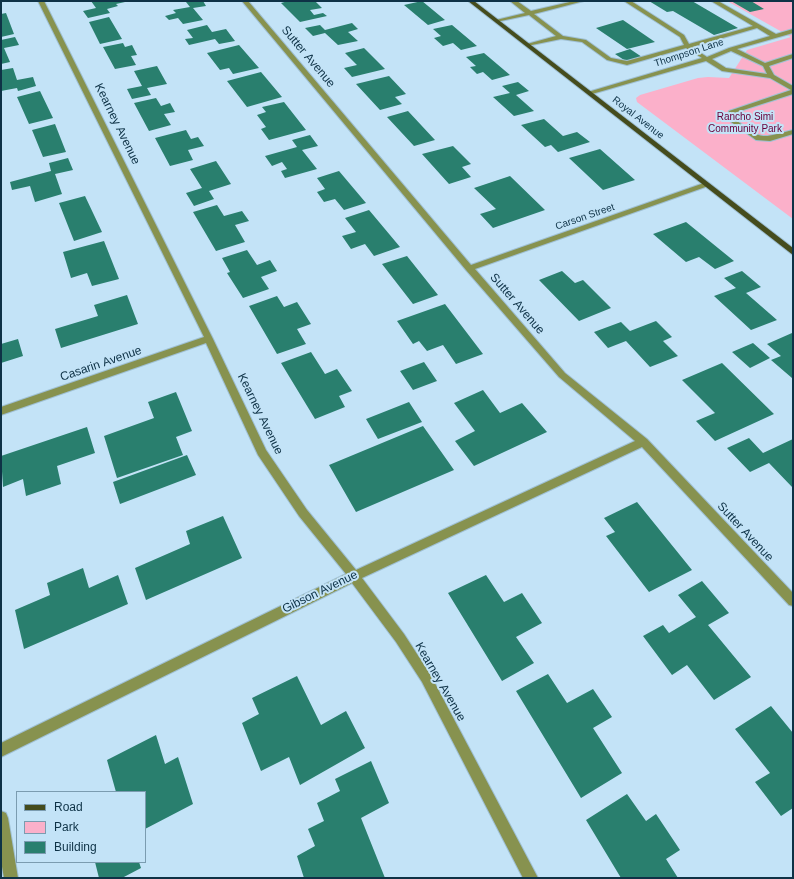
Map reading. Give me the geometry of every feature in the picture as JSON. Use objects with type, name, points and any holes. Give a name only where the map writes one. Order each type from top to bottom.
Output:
[{"type":"main road","name":"Royal Avenue","points":[[474,1],[793,252]]},
{"type":"street","name":"Kearney Avenue","points":[[41,1],[209,339],[262,452],[302,514],[354,576],[400,638],[426,678],[531,878]]},
{"type":"street","name":"Sutter Avenue","points":[[245,1],[469,268],[562,375],[643,442],[793,601]]},
{"type":"street","points":[[513,1],[561,37]]},
{"type":"street","points":[[498,21],[581,1]]},
{"type":"street","points":[[627,1],[682,36],[687,46],[724,70],[772,76],[793,89]]},
{"type":"street","points":[[714,1],[775,36]]},
{"type":"street","points":[[529,45],[561,37],[584,41],[609,59],[627,63],[758,26]]},
{"type":"street","name":"Thompson Lane","points":[[590,93],[707,59],[731,49],[793,31]]},
{"type":"street","points":[[731,49],[765,65],[772,76]]},
{"type":"street","points":[[765,65],[793,56]]},
{"type":"street","points":[[793,92],[731,112],[730,119],[756,138],[770,140],[793,132]]},
{"type":"street","name":"Carson Street","points":[[469,268],[707,185]]},
{"type":"street","name":"Casarin Avenue","points":[[1,411],[209,339]]},
{"type":"street","name":"Gibson Avenue","points":[[1,750],[354,576],[643,442]]},
{"type":"street","points":[[1,818],[11,878]]},
{"type":"green space","name":"Rancho Simi Community Park","points":[[727,1],[793,1],[793,219],[637,102],[636,98],[640,95],[698,78],[729,78],[747,50],[791,37]]},
{"type":"building","points":[[91,1],[125,2],[116,4],[118,6],[107,9],[110,13],[88,18],[83,11],[96,8]]},
{"type":"building","points":[[203,1],[206,6],[193,8],[203,20],[183,24],[178,18],[169,20],[165,16],[176,13],[173,10],[190,7],[186,2]]},
{"type":"building","points":[[288,1],[315,1],[322,8],[310,10],[314,15],[323,13],[327,16],[300,22],[281,3]]},
{"type":"building","points":[[422,1],[445,20],[428,25],[404,5]]},
{"type":"building","points":[[649,1],[692,1],[738,28],[714,35],[673,11],[667,12]]},
{"type":"building","points":[[731,1],[751,1],[764,9],[750,12]]},
{"type":"building","points":[[6,13],[14,34],[1,37],[1,14]]},
{"type":"building","points":[[109,17],[122,39],[100,44],[89,22]]},
{"type":"building","points":[[623,20],[655,42],[627,49],[596,28]]},
{"type":"building","points":[[352,23],[358,29],[348,32],[358,41],[338,45],[325,33],[313,36],[305,28],[320,25],[325,30]]},
{"type":"building","points":[[207,25],[212,32],[226,29],[235,41],[219,44],[215,39],[189,45],[185,39],[193,38],[187,30]]},
{"type":"building","points":[[452,25],[477,46],[461,50],[453,43],[443,46],[434,38],[441,36],[433,29]]},
{"type":"building","points":[[15,37],[19,45],[4,48],[10,62],[1,64],[1,40]]},
{"type":"building","points":[[123,43],[125,47],[132,45],[137,55],[131,56],[136,65],[115,69],[103,47]]},
{"type":"building","points":[[239,45],[259,68],[233,74],[229,68],[220,70],[207,53]]},
{"type":"building","points":[[364,48],[385,69],[352,77],[344,68],[357,65],[345,53]]},
{"type":"building","points":[[630,49],[642,57],[627,62],[615,54]]},
{"type":"building","points":[[484,53],[510,75],[492,80],[483,72],[477,74],[470,67],[476,66],[466,57]]},
{"type":"building","points":[[157,66],[167,84],[147,88],[151,95],[132,99],[127,89],[142,86],[134,71]]},
{"type":"building","points":[[13,68],[17,80],[33,77],[36,86],[18,91],[17,88],[1,91],[1,70]]},
{"type":"building","points":[[261,72],[282,97],[247,107],[227,81]]},
{"type":"building","points":[[389,76],[406,94],[395,97],[402,104],[380,110],[356,84]]},
{"type":"building","points":[[518,82],[529,91],[516,95],[534,111],[514,116],[493,97],[510,93],[502,86]]},
{"type":"building","points":[[40,91],[53,118],[29,124],[17,97]]},
{"type":"building","points":[[156,98],[161,106],[170,103],[175,112],[164,114],[171,125],[149,131],[134,103]]},
{"type":"building","points":[[284,102],[306,130],[269,140],[261,129],[266,127],[257,115],[266,112],[262,107]]},
{"type":"building","points":[[408,111],[435,140],[414,146],[387,117]]},
{"type":"building","points":[[544,119],[563,136],[577,132],[590,142],[558,152],[551,145],[545,147],[521,125]]},
{"type":"building","points":[[55,124],[66,152],[43,157],[32,130]]},
{"type":"building","points":[[186,130],[191,139],[198,137],[204,146],[188,150],[193,160],[170,166],[155,138]]},
{"type":"building","points":[[310,135],[318,146],[302,150],[317,169],[285,178],[281,171],[287,169],[282,162],[272,166],[265,156],[297,147],[292,140]]},
{"type":"building","points":[[453,146],[471,164],[462,167],[471,177],[449,184],[422,154]]},
{"type":"building","points":[[600,149],[635,180],[603,190],[569,158]]},
{"type":"building","points":[[68,158],[73,170],[55,174],[62,194],[35,202],[30,186],[12,190],[10,182],[51,171],[49,163]]},
{"type":"building","points":[[216,161],[231,184],[209,191],[214,199],[194,206],[186,193],[202,188],[190,169]]},
{"type":"building","points":[[339,171],[366,203],[344,210],[335,199],[324,202],[317,192],[325,189],[317,178]]},
{"type":"building","points":[[510,176],[545,210],[493,228],[480,214],[496,209],[474,188]]},
{"type":"building","points":[[85,196],[102,232],[74,241],[59,203]]},
{"type":"building","points":[[217,205],[224,216],[242,211],[249,221],[235,225],[245,242],[216,251],[193,212]]},
{"type":"building","points":[[369,210],[400,247],[374,256],[365,244],[351,249],[342,236],[356,232],[345,218]]},
{"type":"building","points":[[686,222],[734,261],[715,269],[699,257],[686,262],[653,234]]},
{"type":"building","points":[[104,241],[119,279],[92,286],[87,273],[71,278],[63,252]]},
{"type":"building","points":[[247,250],[257,265],[270,260],[277,271],[261,277],[269,289],[243,298],[227,273],[230,272],[222,258]]},
{"type":"building","points":[[407,256],[438,295],[413,304],[382,264]]},
{"type":"building","points":[[562,271],[575,283],[583,280],[611,308],[579,321],[539,280]]},
{"type":"building","points":[[742,271],[761,287],[746,293],[777,320],[751,330],[714,296],[736,288],[724,278]]},
{"type":"building","points":[[127,295],[138,324],[61,348],[55,329],[98,316],[94,305]]},
{"type":"building","points":[[277,296],[284,307],[297,302],[311,324],[297,329],[306,344],[277,354],[249,306]]},
{"type":"building","points":[[445,304],[483,354],[456,364],[443,345],[427,351],[419,341],[413,344],[397,321]]},
{"type":"building","points":[[656,321],[672,337],[663,341],[678,356],[650,367],[626,341],[608,348],[594,332],[621,322],[630,331]]},
{"type":"building","points":[[792,333],[792,378],[771,360],[781,356],[767,344]]},
{"type":"building","points":[[18,339],[23,356],[1,363],[1,344]]},
{"type":"building","points":[[753,343],[770,358],[750,368],[732,352]]},
{"type":"building","points":[[311,352],[325,374],[337,369],[352,391],[339,396],[345,407],[315,419],[281,363]]},
{"type":"building","points":[[424,362],[437,381],[413,390],[400,371]]},
{"type":"building","points":[[722,363],[774,414],[715,441],[696,421],[715,413],[682,380]]},
{"type":"building","points":[[483,390],[500,413],[522,403],[547,432],[474,466],[455,441],[475,431],[454,403]]},
{"type":"building","points":[[176,392],[192,431],[176,437],[183,455],[117,478],[104,436],[154,418],[148,402]]},
{"type":"building","points":[[409,402],[422,422],[378,439],[366,419]]},
{"type":"building","points":[[423,426],[454,470],[356,512],[329,465]]},
{"type":"building","points":[[87,427],[95,453],[57,466],[61,484],[26,496],[23,479],[3,487],[1,456]]},
{"type":"building","points":[[749,438],[763,453],[793,439],[793,488],[769,463],[750,472],[727,448]]},
{"type":"building","points":[[187,455],[196,475],[120,504],[113,482]]},
{"type":"building","points":[[637,502],[692,570],[649,592],[606,536],[615,532],[604,518]]},
{"type":"building","points":[[223,516],[242,558],[146,600],[135,568],[190,544],[186,531]]},
{"type":"building","points":[[83,568],[89,588],[118,575],[128,604],[24,649],[15,610],[50,595],[47,583]]},
{"type":"building","points":[[486,575],[504,602],[522,593],[542,623],[516,637],[534,663],[502,681],[448,593]]},
{"type":"building","points":[[702,581],[729,613],[708,625],[751,677],[714,700],[687,665],[672,675],[643,636],[663,625],[669,633],[696,617],[678,595]]},
{"type":"building","points":[[548,674],[567,703],[593,689],[612,717],[593,728],[622,773],[581,798],[516,691]]},
{"type":"building","points":[[297,676],[321,725],[346,711],[365,748],[300,785],[289,757],[261,771],[242,723],[259,714],[252,698]]},
{"type":"building","points":[[771,706],[793,733],[793,808],[781,816],[755,782],[770,773],[735,729]]},
{"type":"building","points":[[156,735],[165,764],[178,757],[193,804],[146,828],[146,791],[116,791],[107,760]]},
{"type":"building","points":[[371,761],[389,803],[361,818],[385,878],[304,878],[297,856],[315,846],[308,829],[324,821],[317,803],[340,791],[335,779]]},
{"type":"building","points":[[627,794],[646,821],[656,814],[680,850],[666,859],[678,878],[621,878],[586,820]]},
{"type":"building","points":[[95,863],[139,863],[141,868],[122,878],[99,878]]}]
